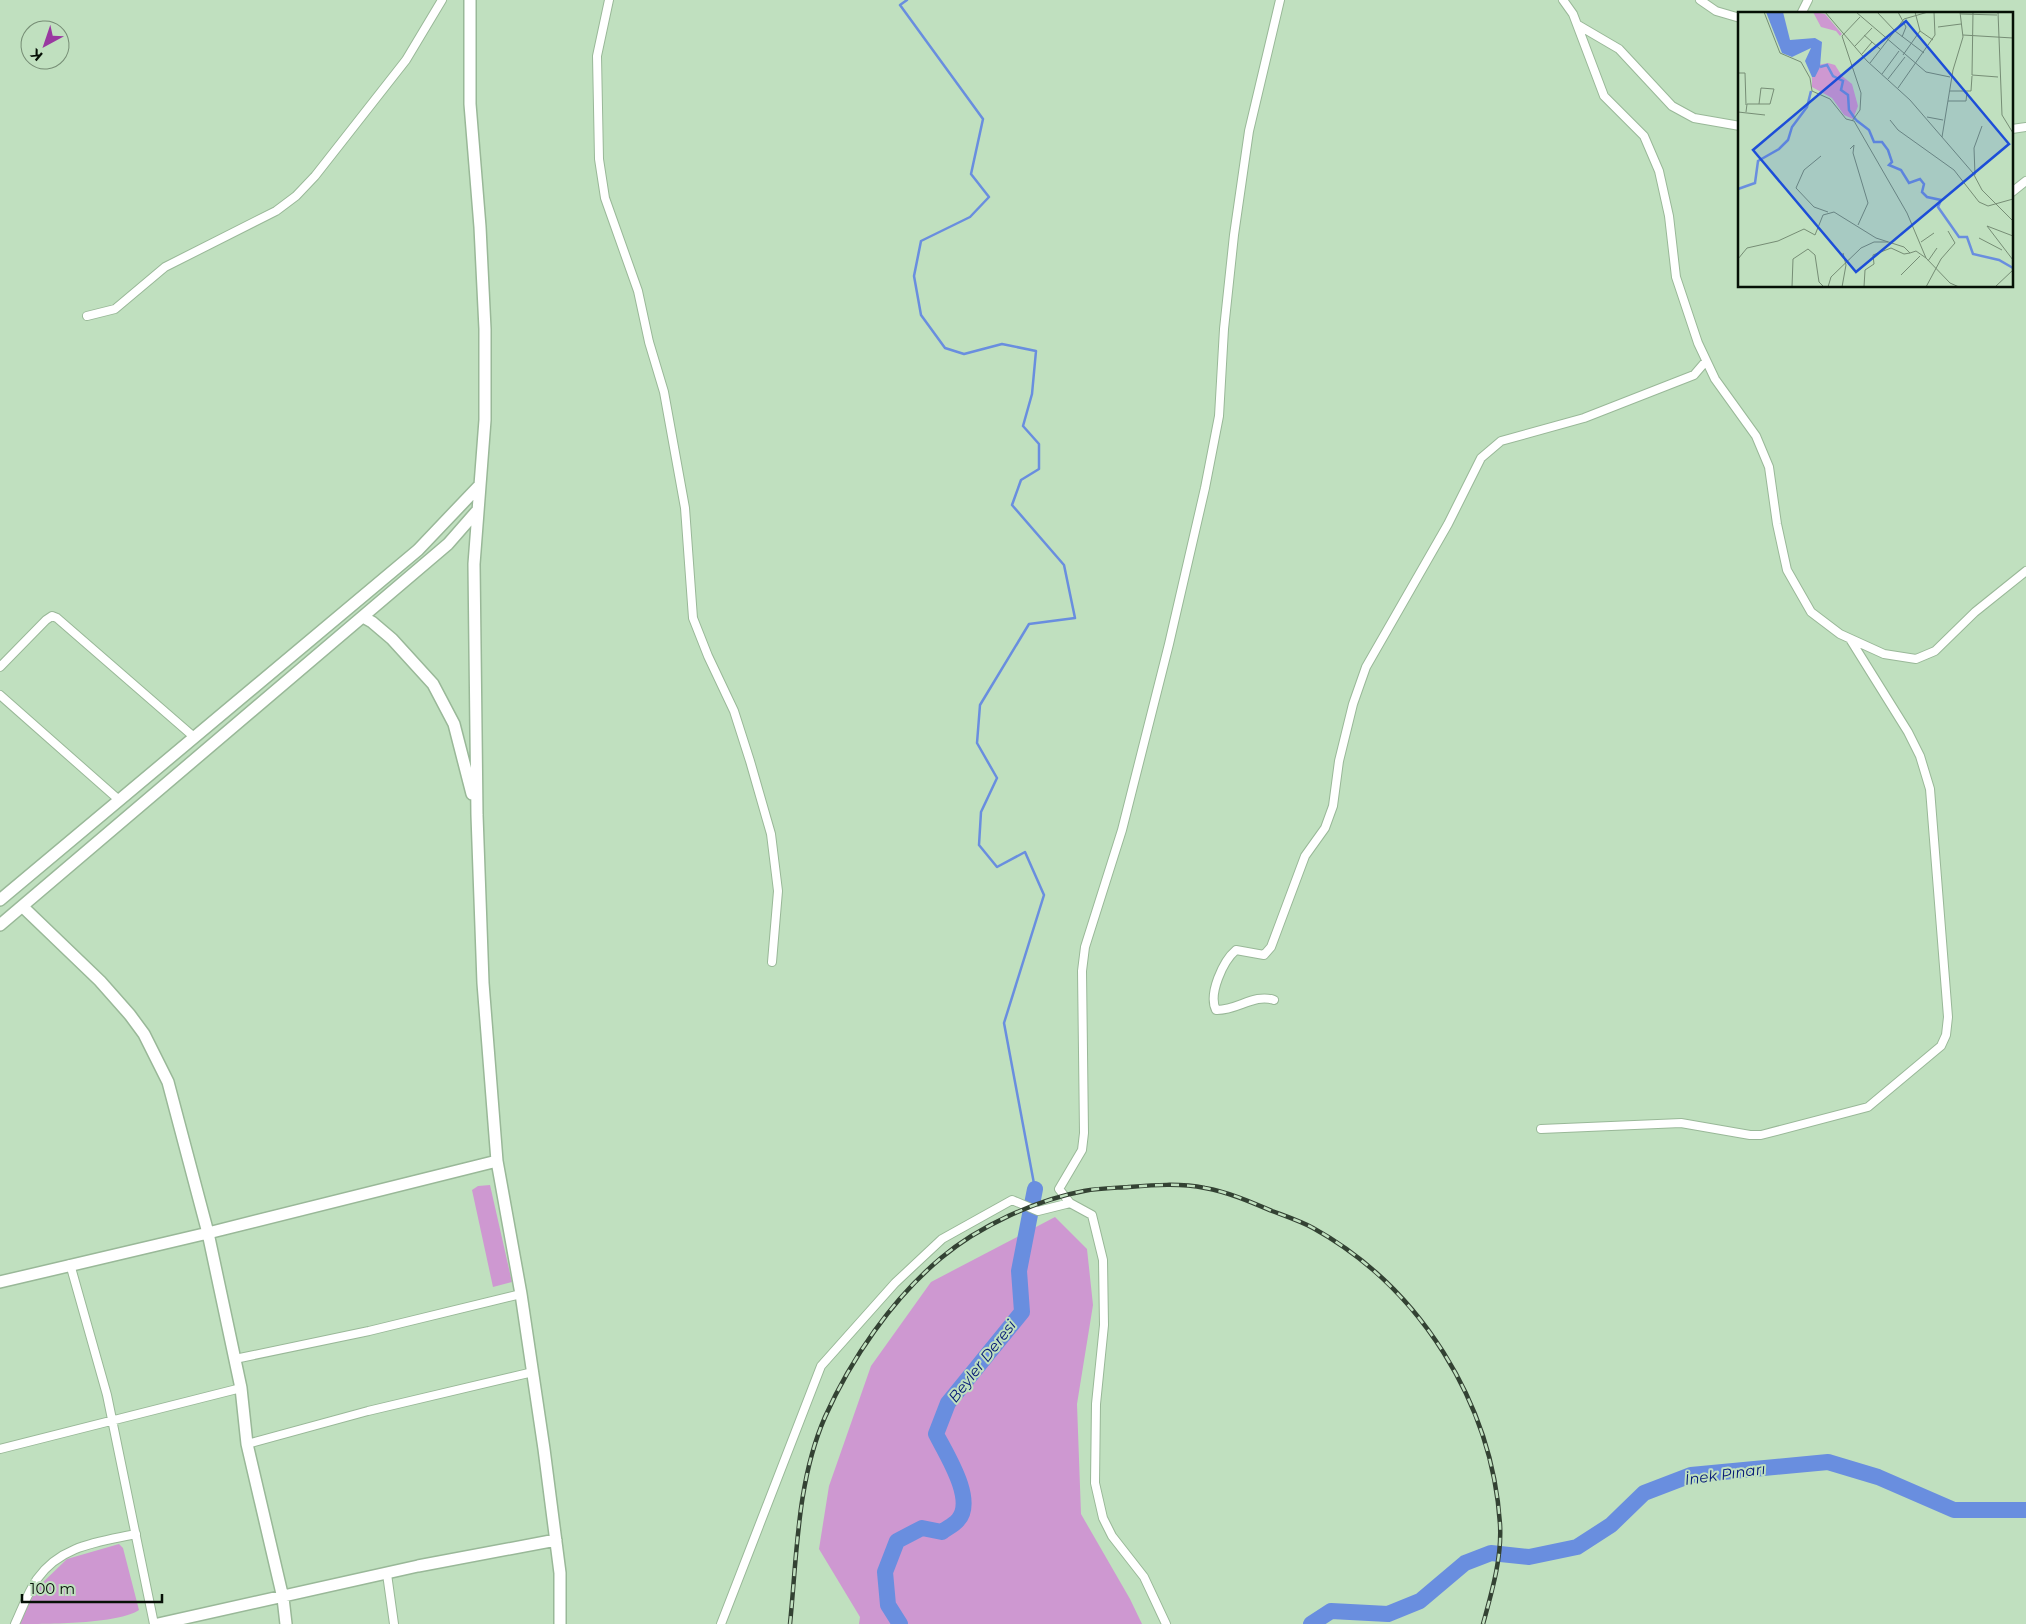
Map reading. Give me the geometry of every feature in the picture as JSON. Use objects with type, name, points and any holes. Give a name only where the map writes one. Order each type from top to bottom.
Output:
[{"type":"main road","points":[[470,0],[470,104],[486,329],[485,420],[476,512],[474,574],[477,815],[483,984],[497,1161],[521,1294],[556,1540],[560,1573],[560,1624]]},
{"type":"main road","points":[[0,900],[418,550],[478,487]]},
{"type":"main road","points":[[0,925],[448,544],[476,512]]},
{"type":"main road","points":[[363,617],[392,639],[433,684],[454,724],[477,815]]},
{"type":"main road","points":[[23,907],[100,981],[144,1034],[168,1082],[208,1233],[241,1388],[246,1444],[282,1598],[286,1624]]},
{"type":"main road","points":[[0,1282],[208,1233],[497,1161]]},
{"type":"main road","points":[[158,1624],[387,1574],[556,1540]]},
{"type":"street","points":[[87,316],[115,309],[165,267],[276,211],[296,196],[315,176],[406,60],[442,0]]},
{"type":"street","points":[[609,0],[597,56],[599,159],[605,198],[638,290],[649,342],[664,392],[685,508],[693,618],[708,656],[734,711],[771,834],[778,891],[772,962]]},
{"type":"street","points":[[1166,1624],[1144,1577],[1112,1536],[1102,1518],[1095,1473],[1096,1404],[1104,1326],[1103,1260],[1092,1215],[1070,1203],[1059,1189],[1082,1150],[1084,1133],[1082,971],[1085,948],[1122,830],[1169,644],[1205,488],[1219,416],[1224,330],[1234,235],[1249,131],[1280,0]]},
{"type":"street","points":[[1563,0],[1578,25],[1604,96],[1644,136],[1659,172],[1669,216],[1676,277],[1698,343],[1715,379],[1756,436],[1769,467],[1777,524],[1787,570],[1812,612],[1840,634],[1850,639],[1884,654],[1916,659],[1935,651],[1975,612],[2026,571]]},
{"type":"street","points":[[1700,0],[1716,11],[1738,17]]},
{"type":"street","points":[[1802,12],[1808,0]]},
{"type":"street","points":[[1578,25],[1619,49],[1672,106],[1694,118],[1738,126]]},
{"type":"street","points":[[2014,190],[2026,181]]},
{"type":"street","points":[[1274,1000],[1264,996],[1224,1010],[1216,1010],[1213,1003],[1217,982],[1230,956],[1236,950],[1264,955],[1271,947],[1305,856],[1325,828],[1332,806],[1353,704],[1366,667],[1448,524],[1481,458],[1502,441],[1584,418],[1694,375],[1706,361]]},
{"type":"street","points":[[0,667],[52,616],[57,618],[194,737]]},
{"type":"street","points":[[1541,1129],[1681,1123],[1742,1134],[1761,1135],[1868,1107],[1941,1046],[1946,1035],[1948,1017],[1930,789],[1920,756],[1908,732],[1850,639]]},
{"type":"street","points":[[0,695],[119,800]]},
{"type":"street","points":[[721,1624],[821,1366],[895,1283],[942,1239],[1012,1200],[1038,1212],[1070,1203]]},
{"type":"street","points":[[70,1264],[108,1394],[154,1624]]},
{"type":"street","points":[[235,1359],[369,1331],[521,1294]]},
{"type":"street","points":[[246,1444],[368,1411],[533,1372]]},
{"type":"street","points":[[0,1449],[241,1388]]},
{"type":"street","points":[[15,1624],[36,1580],[58,1556],[77,1547],[136,1534]]},
{"type":"street","points":[[387,1574],[394,1624]]},
{"type":"shaded area","points":[[490,1185],[512,1282],[493,1287],[472,1190],[478,1186]]},
{"type":"shaded area","points":[[1055,1217],[1087,1249],[1093,1305],[1077,1404],[1081,1514],[1130,1599],[1142,1624],[859,1624],[860,1617],[819,1549],[829,1486],[871,1366],[931,1282]]},
{"type":"shaded area","points":[[119,1544],[123,1548],[139,1610],[129,1615],[99,1621],[18,1624],[38,1587],[67,1559]]},
{"type":"waterway","points":[[907,0],[900,5],[983,119],[971,174],[989,197],[970,217],[921,241],[914,276],[921,315],[945,348],[964,354],[1002,344],[1036,351],[1032,394],[1023,426],[1039,444],[1039,469],[1021,480],[1012,505],[1064,565],[1075,618],[1029,624],[980,705],[977,743],[997,778],[981,812],[979,845],[997,867],[1025,852],[1044,895],[1004,1023],[1035,1189]]},
{"type":"waterway","name":"Beyler Deresi","points":[[900,1624],[888,1605],[885,1572],[897,1541],[922,1528],[942,1532],[956,1522],[963,1511],[962,1489],[936,1434],[948,1403],[1022,1312],[1019,1271],[1035,1189]]},
{"type":"waterway","name":"İnek Pınarı","points":[[1311,1624],[1331,1611],[1388,1614],[1420,1601],[1465,1563],[1491,1553],[1529,1557],[1577,1547],[1611,1525],[1644,1493],[1691,1475],[1828,1462],[1878,1477],[1954,1510],[2026,1510]]},
{"type":"railway","points":[[790,1624],[803,1492],[816,1441],[835,1395],[847,1373],[874,1331],[906,1292],[923,1274],[956,1246],[990,1225],[1028,1208],[1066,1195],[1090,1190],[1167,1185],[1196,1186],[1222,1192],[1313,1228],[1351,1253],[1386,1282],[1417,1316],[1444,1353],[1466,1393],[1482,1435],[1494,1479],[1500,1537],[1496,1574],[1483,1624]]}]
